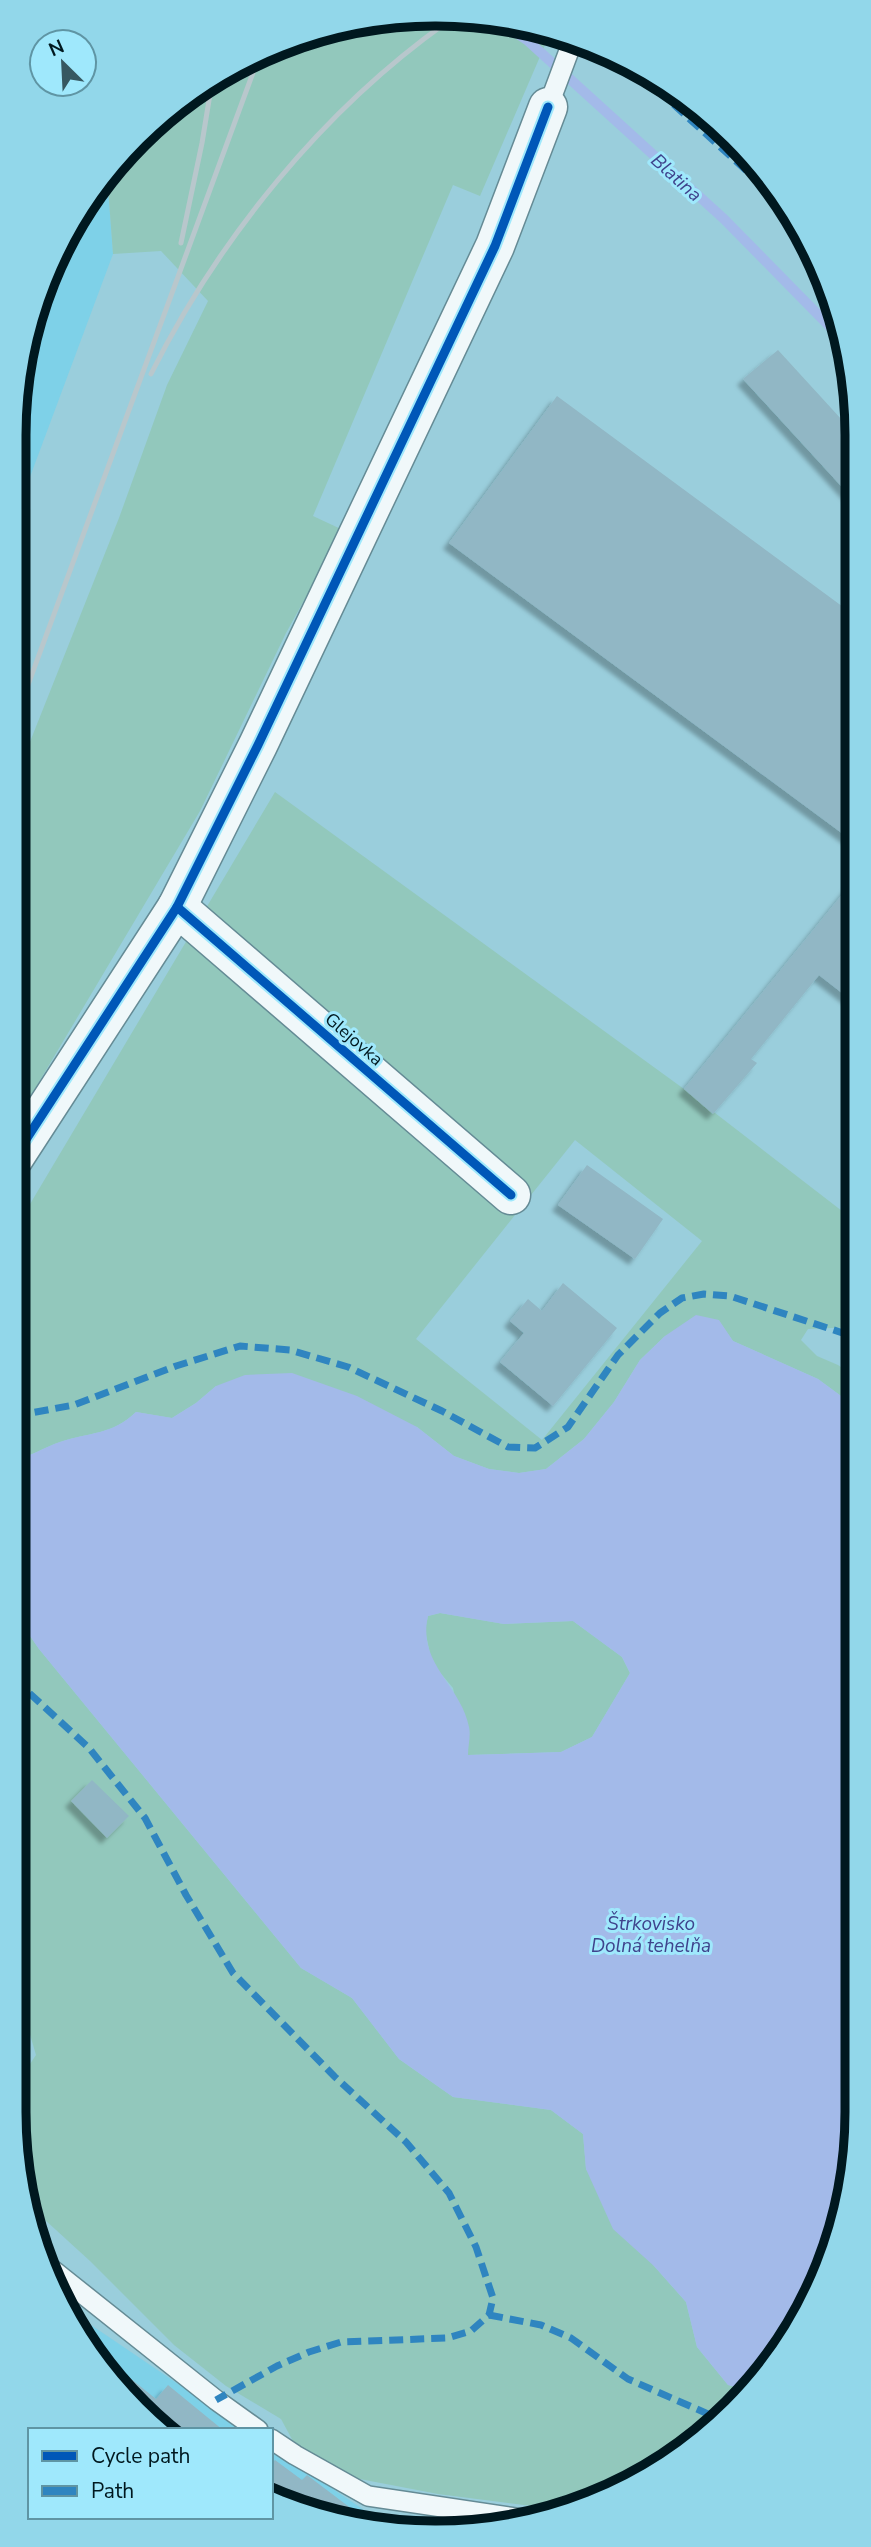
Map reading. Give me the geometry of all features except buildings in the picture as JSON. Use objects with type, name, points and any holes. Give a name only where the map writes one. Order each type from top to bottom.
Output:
[{"type":"street","points":[[26,1140],[177,907],[264,733],[495,246],[548,107]]},
{"type":"street","name":"Glejovka","points":[[177,907],[510,1195]]},
{"type":"lane","points":[[548,107],[570,49]]},
{"type":"lane","points":[[61,2276],[255,2428]]},
{"type":"lane","points":[[273,2440],[368,2496],[499,2515]]},
{"type":"shaded area","points":[[108,190],[113,254],[26,488],[27,409],[40,330],[68,254]]},
{"type":"shaded area","points":[[83,2320],[243,2428],[177,2428],[128,2381]]},
{"type":"shaded area","points":[[273,2448],[373,2516],[330,2507],[273,2487]]},
{"type":"green space","points":[[409,27],[462,27],[515,34],[546,42],[480,196],[453,185],[313,516],[343,530],[286,633],[200,811],[26,1104],[26,752],[119,518],[167,385],[208,301],[161,251],[113,254],[108,190],[111,186],[146,146],[186,111],[254,68],[330,40]]},
{"type":"green space","points":[[275,792],[684,1089],[845,1213],[845,1327],[808,1329],[801,1340],[817,1356],[845,1370],[845,1399],[818,1379],[733,1341],[719,1321],[665,1336],[640,1360],[614,1402],[584,1439],[546,1469],[519,1473],[489,1469],[454,1456],[417,1427],[216,1386],[172,1418],[136,1412],[109,1429],[60,1442],[26,1457],[26,1211]],"holes":[[[575,1140],[702,1241],[542,1440],[416,1339]]]},
{"type":"green space","points":[[440,1613],[504,1624],[573,1621],[622,1657],[630,1673],[592,1737],[561,1752],[467,1755],[453,1688],[432,1663],[425,1630],[428,1616]]},
{"type":"green space","points":[[26,1630],[301,1968],[352,1998],[399,2059],[453,2097],[551,2110],[583,2134],[586,2169],[654,2266],[686,2302],[697,2347],[728,2385],[737,2387],[685,2436],[640,2466],[592,2490],[540,2507],[438,2494],[344,2476],[300,2454],[281,2419],[226,2386],[174,2345],[40,2215],[30,2165],[26,2112],[26,2070],[36,2055],[26,2021]]},
{"type":"water","name":"Štrkovisko Dolná tehelňa","points":[[696,1315],[719,1320],[733,1341],[818,1379],[845,1399],[844,2138],[831,2217],[814,2268],[776,2339],[737,2387],[728,2385],[697,2347],[686,2302],[654,2266],[613,2229],[586,2169],[583,2134],[551,2110],[453,2097],[399,2059],[352,1998],[301,1968],[26,1630],[26,1457],[60,1442],[109,1429],[136,1412],[172,1418],[216,1386],[245,1375],[292,1373],[357,1396],[417,1427],[454,1456],[489,1469],[519,1473],[546,1469],[584,1439],[614,1402],[640,1360],[665,1336]],"holes":[[[440,1613],[504,1624],[573,1621],[622,1657],[630,1673],[592,1737],[561,1752],[468,1755],[469,1727],[458,1699],[429,1648],[426,1633],[428,1616]]]},
{"type":"waterway","name":"Blatina","points":[[520,35],[724,219],[830,327]]},
{"type":"railway","points":[[151,374],[178,323],[209,274],[278,180],[358,95],[441,26]]},
{"type":"railway","points":[[26,690],[255,68]]},
{"type":"railway","points":[[181,243],[210,94]]},
{"type":"marked path","points":[[664,96],[749,173]]},
{"type":"marked path","points":[[26,1414],[74,1405],[176,1366],[240,1346],[290,1350],[348,1367],[442,1411],[508,1447],[535,1448],[568,1427],[618,1355],[660,1313],[682,1298],[704,1294],[730,1296],[845,1334]]},
{"type":"marked path","points":[[26,1690],[89,1748],[145,1818],[186,1895],[233,1973],[335,2077],[406,2142],[449,2193],[476,2247],[493,2298],[489,2315],[471,2331],[447,2338],[341,2342],[277,2366],[216,2400]]},
{"type":"marked path","points":[[489,2315],[541,2325],[571,2338],[628,2379],[710,2415]]},
{"type":"cycle path","points":[[26,1140],[177,907],[258,745],[495,246],[548,107]]},
{"type":"cycle path","points":[[177,907],[511,1195]]}]
